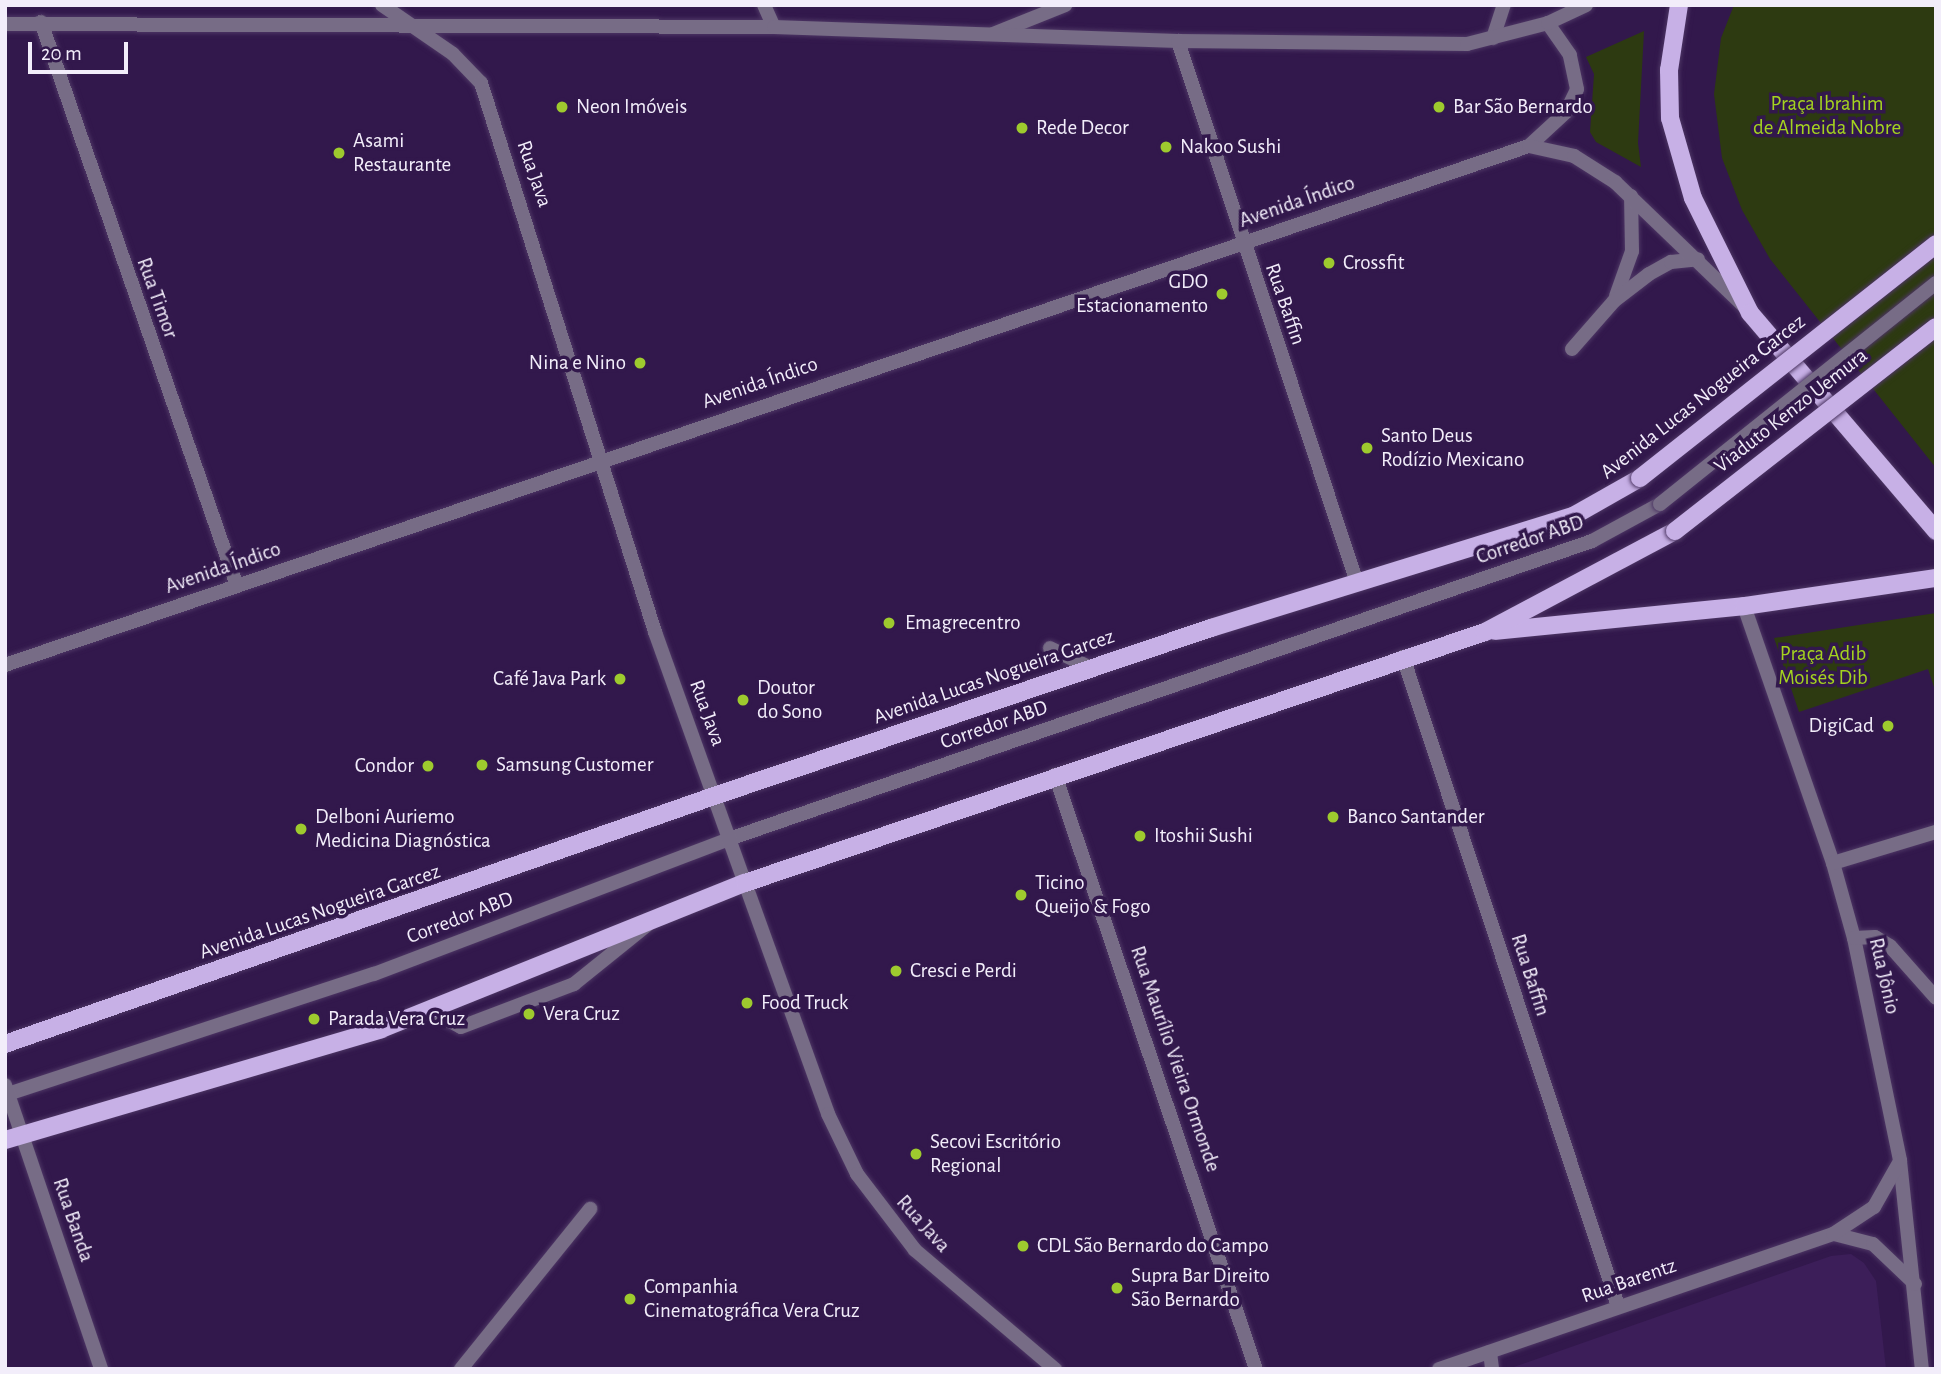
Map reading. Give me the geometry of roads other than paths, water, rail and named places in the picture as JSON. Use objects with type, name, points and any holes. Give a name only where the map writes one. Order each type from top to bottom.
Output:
[{"type":"main road","points":[[1679,5],[1668,81],[1675,142],[1693,198],[1750,313],[1936,531]]},
{"type":"main road","name":"Avenida Lucas Nogueira Garcez","points":[[5,1044],[714,796],[1091,668],[1356,580],[1575,515],[1640,478],[1936,244]]},
{"type":"main road","name":"Viaduto Kenzo Uemura","points":[[1485,632],[1675,531],[1936,327]]},
{"type":"main road","points":[[13,1138],[381,1029],[745,883],[1055,775],[1403,657],[1485,632],[1744,606],[1936,578]]},
{"type":"street","name":"Rua Java","points":[[382,5],[453,54],[481,83],[603,459],[655,632],[828,1114],[876,1203],[947,1280],[1055,1369]]},
{"type":"street","points":[[764,5],[774,27]]},
{"type":"street","points":[[993,34],[1065,5]]},
{"type":"street","points":[[1493,38],[1504,5]]},
{"type":"street","points":[[5,31],[41,22],[774,27],[1178,41],[1467,44],[1548,23],[1586,5]]},
{"type":"street","name":"Rua Timor","points":[[41,22],[237,586]]},
{"type":"street","name":"Avenida Índico","points":[[5,666],[603,459],[1529,146],[1566,112],[1577,89],[1570,55],[1548,23]]},
{"type":"street","points":[[5,24],[22,25]]},
{"type":"street","name":"Rua Baffin","points":[[1178,41],[1241,242],[1356,580]]},
{"type":"street","points":[[1529,146],[1574,156],[1631,196],[1750,313]]},
{"type":"street","points":[[1614,301],[1632,251],[1631,196]]},
{"type":"street","points":[[1572,349],[1614,301],[1661,266],[1698,259]]},
{"type":"street","name":"Corredor ABD","points":[[6,1092],[374,974],[729,839],[1592,541],[1660,504],[1936,284]]},
{"type":"street","name":"Rua Jônio","points":[[1744,606],[1833,863],[1854,938],[1900,1161],[1922,1369]]},
{"type":"street","points":[[1050,649],[1091,668]]},
{"type":"street","name":"Rua Baffin","points":[[1403,657],[1618,1306]]},
{"type":"street","name":"Rua Maurílio Vieira Ormonde","points":[[1055,775],[1258,1365]]},
{"type":"street","points":[[1833,863],[1936,832]]},
{"type":"street","points":[[429,1010],[461,1027],[574,984],[655,918]]},
{"type":"street","points":[[1854,938],[1875,937],[1891,946],[1936,998]]},
{"type":"street","name":"Rua Banda","points":[[6,1092],[13,1138],[101,1369]]},
{"type":"street","name":"Rua Barentz","points":[[1439,1369],[1833,1234],[1874,1207],[1900,1161]]},
{"type":"street","points":[[461,1369],[590,1209]]},
{"type":"street","points":[[1833,1234],[1873,1244],[1915,1284]]},
{"type":"street","points":[[1490,1352],[1492,1369]]},
{"type":"place","name":"Neon Imóveis","points":[[562,107]]},
{"type":"place","name":"Bar São Bernardo","points":[[1439,107]]},
{"type":"place","name":"Rede Decor","points":[[1022,128]]},
{"type":"place","name":"Nakoo Sushi","points":[[1166,147]]},
{"type":"place","name":"Asami Restaurante","points":[[339,153]]},
{"type":"place","name":"Crossfit","points":[[1329,263]]},
{"type":"place","name":"GDO Estacionamento","points":[[1222,294]]},
{"type":"place","name":"Nina e Nino","points":[[640,363]]},
{"type":"place","name":"Santo Deus Rodízio Mexicano","points":[[1367,448]]},
{"type":"place","name":"Emagrecentro","points":[[889,623]]},
{"type":"place","name":"Café Java Park","points":[[620,679]]},
{"type":"place","name":"Doutor do Sono","points":[[743,700]]},
{"type":"place","name":"DigiCad","points":[[1888,726]]},
{"type":"place","name":"Samsung Customer","points":[[482,765]]},
{"type":"place","name":"Condor","points":[[428,766]]},
{"type":"place","name":"Banco Santander","points":[[1333,817]]},
{"type":"place","name":"Delboni Auriemo Medicina Diagnóstica","points":[[301,829]]},
{"type":"place","name":"Itoshii Sushi","points":[[1140,836]]},
{"type":"place","name":"Ticino Queijo & Fogo","points":[[1021,895]]},
{"type":"place","name":"Cresci e Perdi","points":[[896,971]]},
{"type":"place","name":"Food Truck","points":[[747,1003]]},
{"type":"place","name":"Vera Cruz","points":[[529,1014]]},
{"type":"place","name":"Parada Vera Cruz","points":[[314,1019]]},
{"type":"place","name":"Secovi Escritório Regional","points":[[916,1154]]},
{"type":"place","name":"CDL São Bernardo do Campo","points":[[1023,1246]]},
{"type":"place","name":"Supra Bar Direito São Bernardo","points":[[1117,1288]]},
{"type":"place","name":"Companhia Cinematográfica Vera Cruz","points":[[630,1299]]},
{"type":"park label","name":"Praça Ibrahim de Almeida Nobre","points":[[1827,116]]},
{"type":"park label","name":"Praça Adib Moisés Dib","points":[[1823,666]]}]
